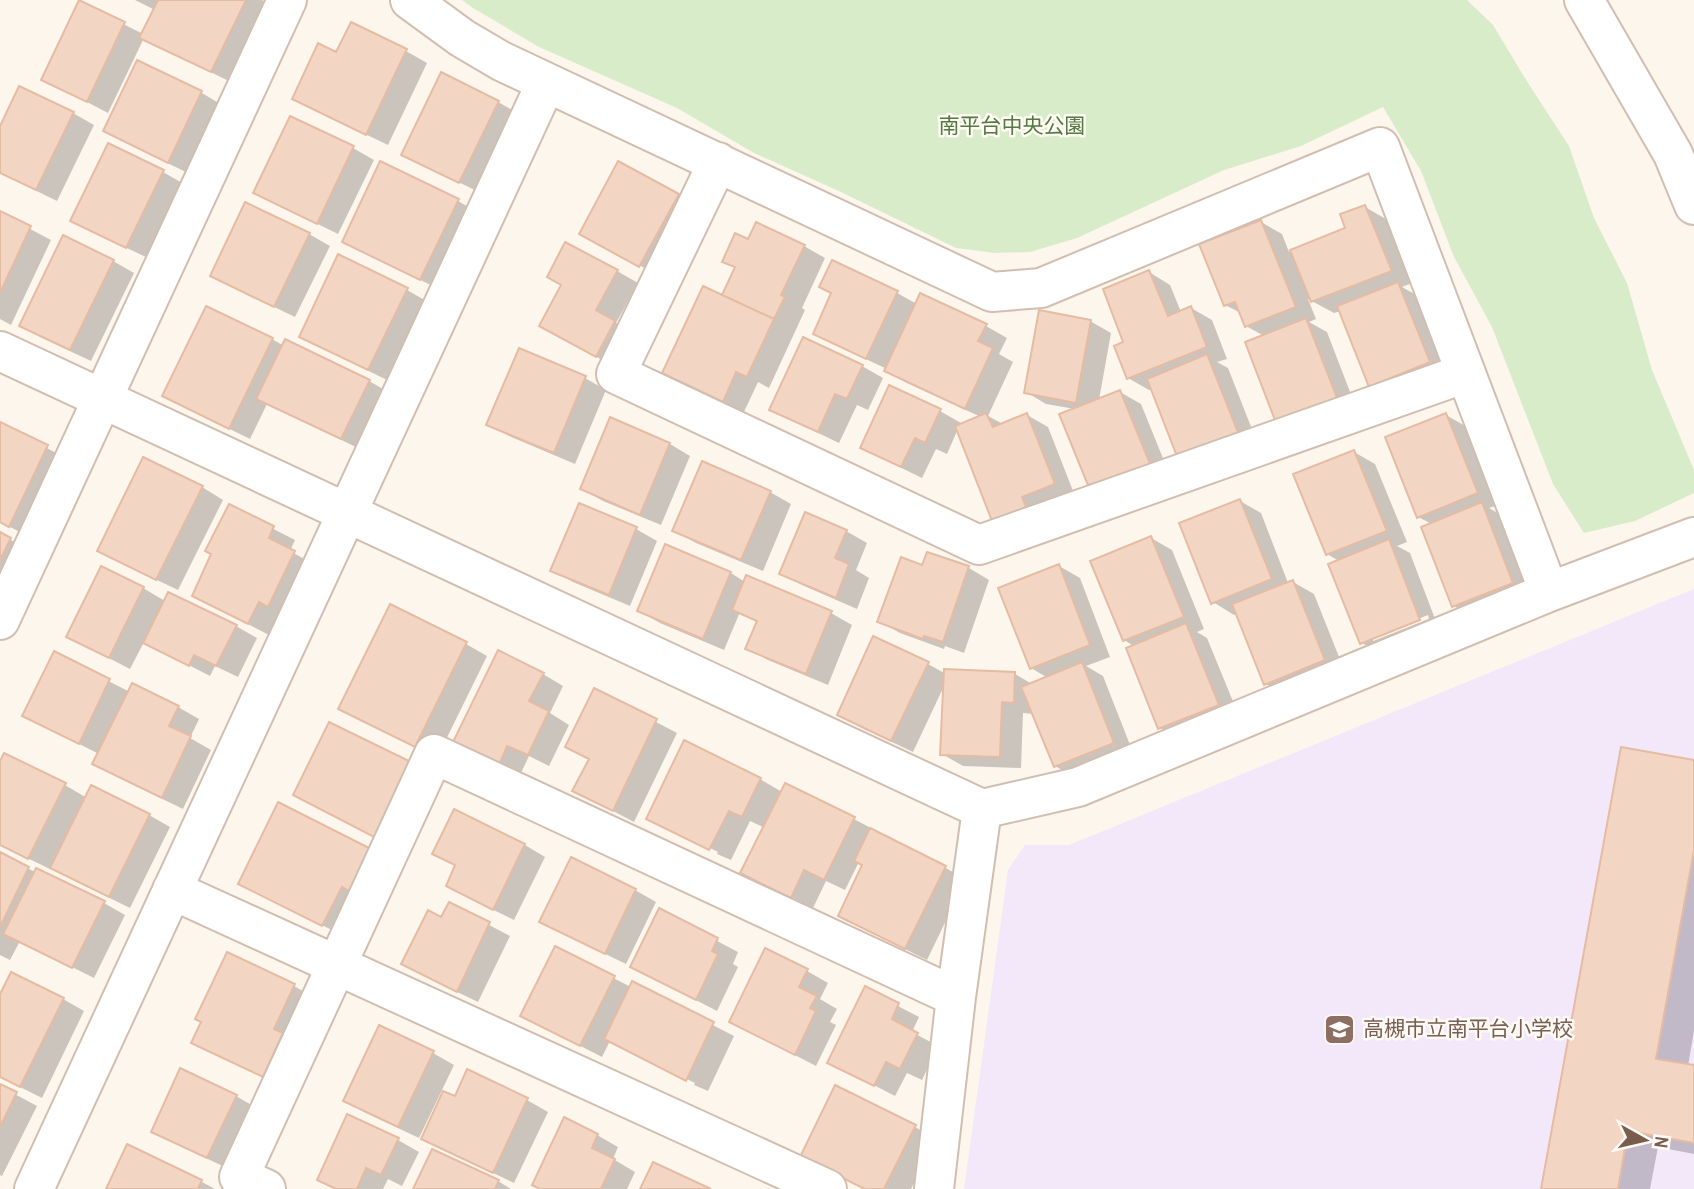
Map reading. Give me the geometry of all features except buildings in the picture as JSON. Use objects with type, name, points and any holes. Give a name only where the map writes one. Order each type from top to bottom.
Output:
[{"type":"street","points":[[0,620],[287,0]]},
{"type":"street","points":[[410,0],[462,38],[500,61],[992,292],[1041,288],[1380,147],[1549,592]]},
{"type":"street","points":[[1584,0],[1673,154],[1694,205]]},
{"type":"street","points":[[34,1189],[546,83]]},
{"type":"street","points":[[718,163],[616,374],[979,545],[1465,373]]},
{"type":"street","points":[[0,351],[982,809],[1078,788],[1549,592],[1694,537]]},
{"type":"street","points":[[266,1189],[239,1177],[434,754],[956,997]]},
{"type":"street","points":[[934,1189],[956,997],[982,809]]},
{"type":"street","points":[[172,890],[827,1189]]},
{"type":"shaded area","name":"高槻市立南平台小学校","points":[[1694,589],[1694,1189],[964,1189],[1008,870],[1025,845],[1069,845]]},
{"type":"green space","name":"南平台中央公園","points":[[462,0],[1467,0],[1493,25],[1569,146],[1594,218],[1627,283],[1652,370],[1694,470],[1694,493],[1635,521],[1584,533],[1553,484],[1492,327],[1454,257],[1421,171],[1383,107],[1301,146],[1224,170],[1077,238],[1030,252],[995,253],[956,248],[754,153],[677,108],[539,47]]},
{"type":"place","name":"高槻市立南平台小学校","points":[[1340,1029]]}]
